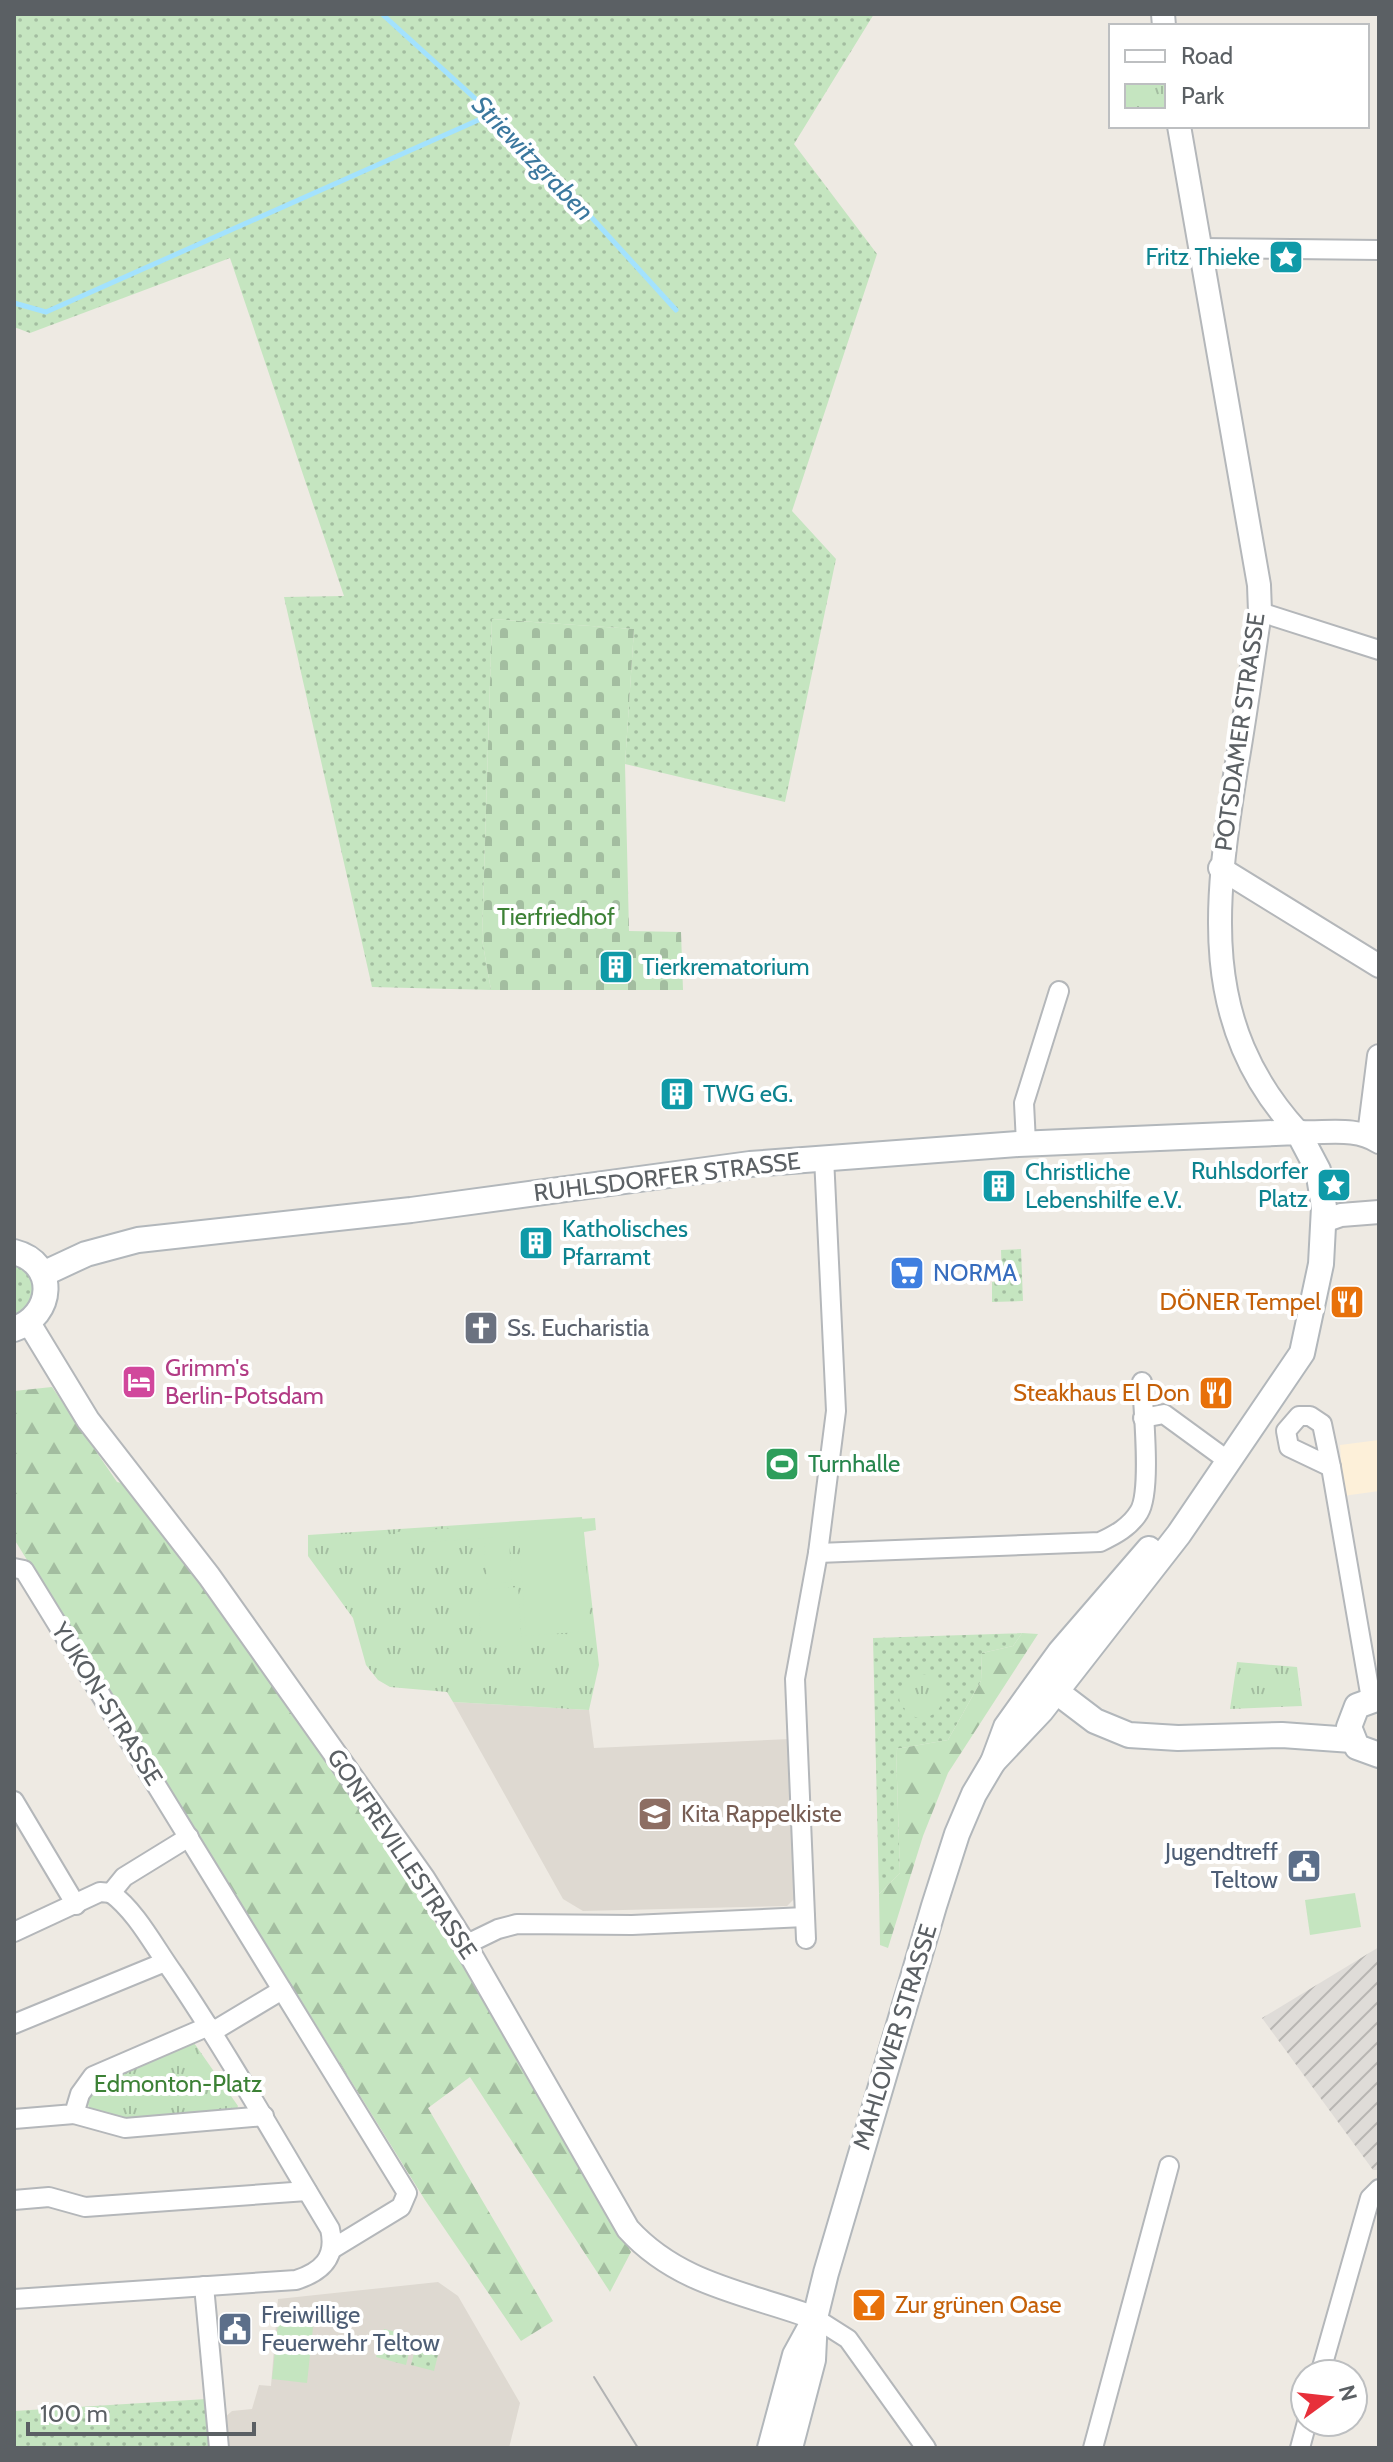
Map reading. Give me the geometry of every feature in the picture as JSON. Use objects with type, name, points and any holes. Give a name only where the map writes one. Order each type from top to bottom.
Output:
[{"type":"main road","name":"RUHLSDORFER STRASSE","points":[[43,1274],[86,1254],[138,1240],[386,1213],[824,1157],[1026,1143],[1298,1132]]},
{"type":"main road","name":"MAHLOWER STRASSE","points":[[770,2448],[795,2355],[815,2318],[899,2020],[957,1834],[993,1762],[1048,1685],[1179,1534],[1302,1353],[1319,1278],[1324,1221],[1318,1170],[1298,1132]]},
{"type":"main road","points":[[14,1252],[33,1260],[47,1284],[44,1306],[22,1326]]},
{"type":"main road","points":[[1048,1685],[1095,1721],[1129,1735],[1178,1738],[1351,1730]]},
{"type":"main road","points":[[1351,1730],[1357,1706],[1375,1699]]},
{"type":"main road","points":[[1351,1730],[1377,1760]]},
{"type":"main road","name":"MAHLOWER STRASSE","points":[[790,2448],[813,2360],[815,2318]]},
{"type":"street","name":"POTSDAMER STRASSE","points":[[1179,128],[1255,555],[1260,612],[1220,868],[1217,926],[1222,972],[1235,1023],[1271,1102],[1298,1132]]},
{"type":"street","points":[[1200,248],[1379,250]]},
{"type":"street","points":[[1260,612],[1379,650]]},
{"type":"street","points":[[1220,868],[1379,966]]},
{"type":"street","points":[[1026,1143],[1024,1103],[1059,991]]},
{"type":"street","points":[[1298,1132],[1374,1138],[1379,1056]]},
{"type":"street","points":[[806,1939],[795,1679],[818,1553],[836,1411],[824,1157]]},
{"type":"street","points":[[1324,1221],[1341,1215],[1379,1212]]},
{"type":"street","name":"GONFREVILLESTRASSE","points":[[22,1326],[88,1420],[209,1576],[423,1878],[465,1945],[617,2215],[641,2243],[686,2275],[815,2318]]},
{"type":"street","points":[[818,1553],[1100,1542],[1121,1532],[1141,1510],[1146,1468],[1142,1382]]},
{"type":"street","points":[[1143,1418],[1164,1414],[1227,1460]]},
{"type":"street","points":[[1331,1467],[1375,1699]]},
{"type":"street","name":"YUKON-STRASSE","points":[[19,1569],[189,1837],[407,2193],[401,2207],[332,2249]]},
{"type":"street","points":[[14,1801],[76,1905]]},
{"type":"street","points":[[111,1893],[124,1877],[189,1837]]},
{"type":"street","points":[[14,1932],[100,1892],[111,1893],[122,1901],[210,2029],[264,2116],[330,2229],[332,2249],[318,2271],[296,2280],[14,2299]]},
{"type":"street","points":[[465,1945],[498,1929],[517,1924],[608,1926],[805,1917]]},
{"type":"street","points":[[14,2024],[165,1962]]},
{"type":"street","points":[[74,2114],[80,2094],[93,2076],[210,2029],[282,1990]]},
{"type":"street","points":[[14,2119],[74,2114],[125,2128],[264,2116]]},
{"type":"street","points":[[1093,2448],[1169,2166]]},
{"type":"street","points":[[1325,2358],[1366,2212],[1379,2189]]},
{"type":"street","points":[[14,2200],[49,2197],[85,2207],[307,2191]]},
{"type":"street","points":[[204,2286],[219,2448]]},
{"type":"street","points":[[815,2318],[848,2339],[926,2448]]},
{"type":"shaded area","points":[[1379,1440],[1379,1491],[1343,1496],[1340,1445]]},
{"type":"shaded area","name":"Kita Rappelkiste","points":[[453,1702],[589,1710],[594,1748],[790,1739],[796,1897],[787,1906],[583,1911],[563,1899]]},
{"type":"shaded area","points":[[1379,1947],[1379,2170],[1373,2170],[1262,2018]]},
{"type":"shaded area","points":[[438,2282],[458,2296],[520,2403],[509,2448],[228,2448],[224,2418],[232,2411],[252,2409],[259,2385],[271,2386],[278,2299]]},
{"type":"green space","points":[[14,14],[874,14],[794,144],[877,254],[792,511],[836,559],[785,802],[625,764],[634,629],[492,619],[482,939],[491,990],[372,987],[284,597],[344,596],[230,258],[30,333],[14,327]]},
{"type":"green space","name":"Tierfriedhof","points":[[492,619],[634,629],[625,764],[629,931],[681,932],[683,990],[491,990],[482,939]]},
{"type":"green space","points":[[1021,1249],[1023,1301],[992,1302],[992,1282],[1002,1281],[1001,1250]]},
{"type":"green space","points":[[14,1262],[33,1274],[37,1300],[14,1319]]},
{"type":"green space","points":[[52,1387],[117,1482],[126,1484],[296,1716],[479,1991],[631,2252],[610,2292],[470,2077],[428,2108],[553,2321],[521,2341],[425,2200],[14,1539],[14,1391]]},
{"type":"green space","points":[[582,1517],[599,1665],[589,1710],[453,1702],[447,1692],[390,1687],[378,1680],[366,1665],[353,1618],[308,1556],[308,1535]]},
{"type":"green space","points":[[595,1518],[596,1530],[584,1532],[591,1631],[526,1636],[519,1536],[397,1544],[396,1532]]},
{"type":"green space","points":[[509,1542],[512,1582],[487,1584],[484,1544]]},
{"type":"green space","points":[[518,1587],[522,1645],[482,1648],[478,1590]]},
{"type":"green space","points":[[1022,1633],[1013,1646],[982,1653],[981,1681],[948,1740],[896,1749],[900,1873],[879,1894],[873,1638]]},
{"type":"green space","points":[[1022,1633],[1038,1634],[948,1773],[923,1836],[888,1948],[880,1945],[879,1894],[900,1873],[896,1749],[948,1740],[981,1681],[982,1653],[1013,1646]]},
{"type":"green space","points":[[1237,1662],[1297,1667],[1302,1706],[1230,1709]]},
{"type":"green space","points":[[921,1674],[937,1680],[943,1696],[937,1712],[921,1718],[905,1712],[899,1696],[905,1680]]},
{"type":"green space","points":[[1355,1893],[1361,1927],[1310,1935],[1305,1900]]},
{"type":"green space","name":"Edmonton-Platz","points":[[192,2040],[238,2106],[236,2112],[141,2121],[105,2117],[90,2108],[87,2094],[92,2086]]},
{"type":"green space","points":[[279,2314],[314,2318],[307,2383],[272,2379]]},
{"type":"green space","points":[[384,2329],[413,2336],[406,2365],[376,2357]]},
{"type":"green space","points":[[418,2337],[441,2343],[434,2371],[411,2365]]},
{"type":"green space","points":[[206,2399],[210,2448],[14,2448],[14,2411]]},
{"type":"waterway","name":"Striewitzgraben","points":[[382,14],[521,140],[676,310]]},
{"type":"waterway","points":[[14,303],[46,312],[492,114]]},
{"type":"tram line","points":[[594,2377],[638,2448]]},
{"type":"place","name":"Fritz Thieke","points":[[1286,257]]},
{"type":"place","name":"Tierkrematorium","points":[[616,967]]},
{"type":"place","name":"TWG eG.","points":[[677,1094]]},
{"type":"place","name":"Ruhlsdorfer Platz","points":[[1334,1185]]},
{"type":"place","name":"Christliche Lebenshilfe e.V.","points":[[999,1186]]},
{"type":"place","name":"Katholisches Pfarramt","points":[[536,1243]]},
{"type":"place","name":"NORMA","points":[[907,1273]]},
{"type":"place","name":"DÖNER Tempel","points":[[1347,1302]]},
{"type":"place","name":"Ss. Eucharistia","points":[[481,1328]]},
{"type":"place","name":"Grimm's Berlin-Potsdam","points":[[139,1382]]},
{"type":"place","name":"Steakhaus El Don","points":[[1216,1393]]},
{"type":"place","name":"Turnhalle","points":[[782,1464]]},
{"type":"place","name":"Kita Rappelkiste","points":[[655,1814]]},
{"type":"place","name":"Jugendtreff Teltow","points":[[1304,1866]]},
{"type":"place","name":"Zur grünen Oase","points":[[869,2305]]},
{"type":"place","name":"Freiwillige Feuerwehr Teltow","points":[[235,2329]]}]
